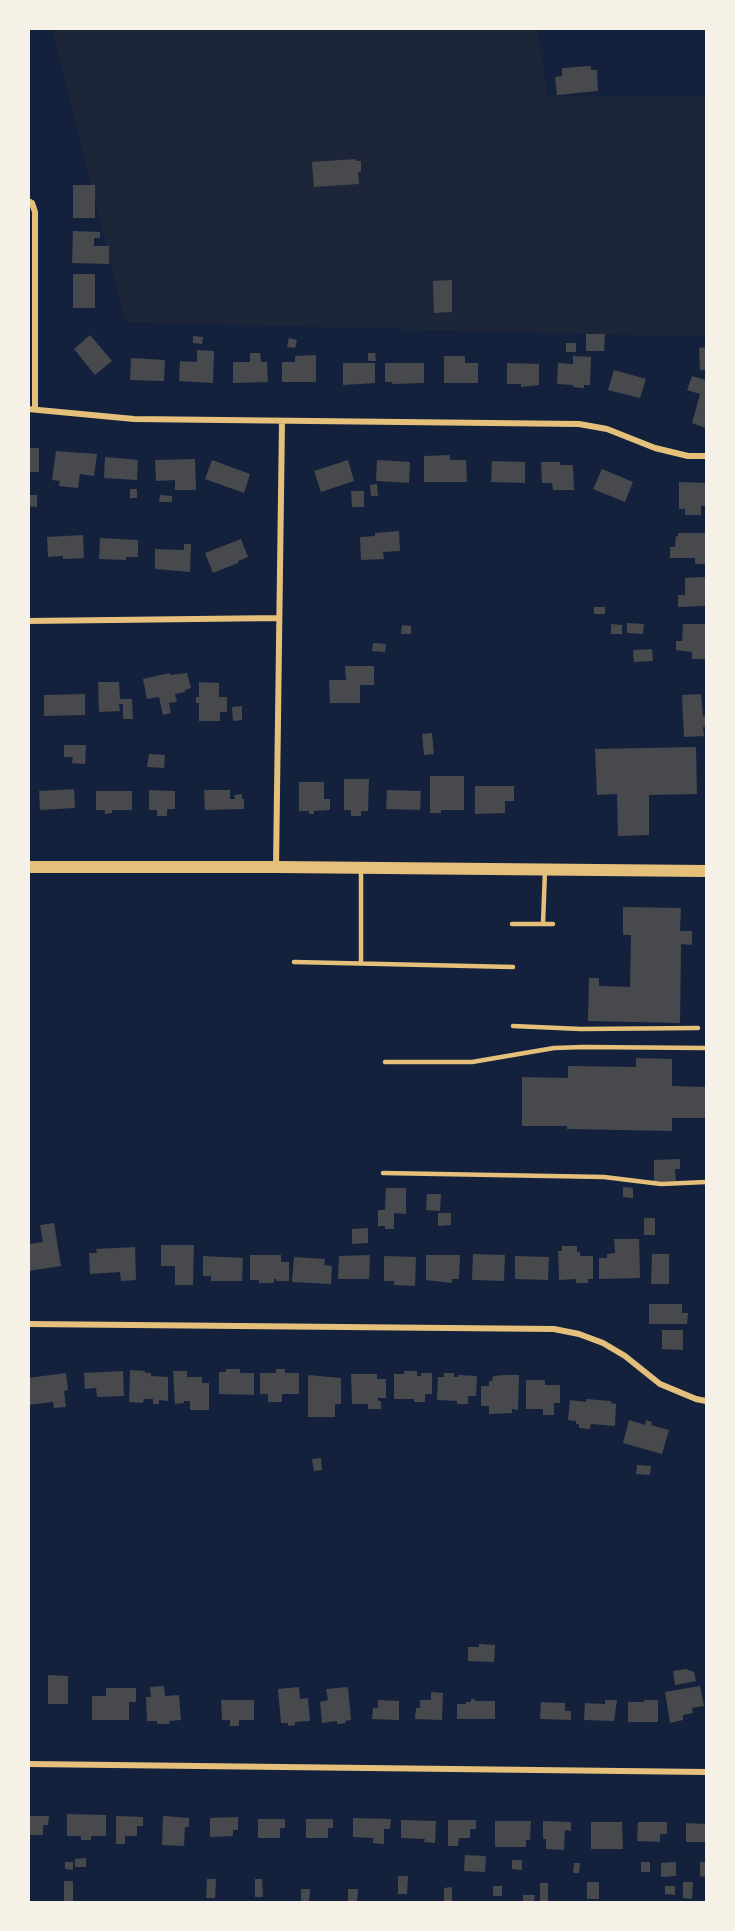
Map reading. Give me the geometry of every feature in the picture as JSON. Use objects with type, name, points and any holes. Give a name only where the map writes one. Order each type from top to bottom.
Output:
[{"type":"main road","points":[[28,867],[705,870]]},
{"type":"street","points":[[30,202],[35,212],[32,409],[134,419],[579,424],[607,429],[655,448],[688,456],[706,456]]},
{"type":"street","points":[[276,867],[282,422]]},
{"type":"street","points":[[28,621],[279,618]]},
{"type":"street","points":[[28,1324],[554,1329],[579,1334],[603,1343],[625,1356],[660,1384],[706,1401]]},
{"type":"street","points":[[28,1764],[706,1772]]},
{"type":"lane","points":[[361,867],[361,963]]},
{"type":"lane","points":[[543,924],[545,869]]},
{"type":"lane","points":[[512,924],[553,924]]},
{"type":"lane","points":[[294,962],[513,967]]},
{"type":"lane","points":[[513,1026],[580,1029],[698,1028]]},
{"type":"lane","points":[[385,1062],[472,1062],[554,1048],[706,1048]]},
{"type":"lane","points":[[383,1173],[604,1177],[661,1184],[706,1182]]},
{"type":"shaded area","points":[[52,29],[537,29],[548,97],[706,96],[706,337],[125,322]]},
{"type":"building","points":[[591,66],[591,70],[597,70],[598,91],[557,95],[555,77],[562,76],[562,68]]},
{"type":"building","points":[[356,159],[356,161],[361,161],[361,172],[358,172],[359,184],[314,187],[312,162]]},
{"type":"building","points":[[73,185],[95,185],[95,218],[73,218]]},
{"type":"building","points":[[73,231],[100,232],[100,238],[94,238],[94,246],[109,246],[109,264],[72,263]]},
{"type":"building","points":[[73,274],[95,274],[95,308],[73,308]]},
{"type":"building","points":[[452,280],[452,312],[434,313],[433,281]]},
{"type":"building","points":[[586,334],[605,334],[604,351],[586,351]]},
{"type":"building","points":[[90,335],[112,361],[95,375],[74,349]]},
{"type":"building","points":[[193,336],[203,337],[202,344],[193,343]]},
{"type":"building","points":[[289,338],[297,340],[295,348],[287,347]]},
{"type":"building","points":[[566,343],[576,343],[576,352],[566,352]]},
{"type":"building","points":[[706,347],[706,370],[700,370],[699,348]]},
{"type":"building","points":[[197,350],[214,351],[213,383],[179,381],[180,361],[197,362]]},
{"type":"building","points":[[250,353],[260,353],[261,362],[267,362],[268,382],[233,383],[233,362],[250,362]]},
{"type":"building","points":[[368,353],[375,353],[376,361],[368,361]]},
{"type":"building","points":[[316,355],[316,382],[282,382],[282,362],[295,362],[295,356]]},
{"type":"building","points":[[444,356],[465,356],[465,363],[478,363],[478,383],[444,383]]},
{"type":"building","points":[[573,356],[591,357],[590,385],[584,385],[584,388],[557,384],[558,363],[573,364]]},
{"type":"building","points":[[131,358],[165,360],[164,381],[130,380]]},
{"type":"building","points":[[343,363],[375,363],[375,383],[343,385]]},
{"type":"building","points":[[385,363],[424,363],[424,383],[392,384],[392,382],[385,382]]},
{"type":"building","points":[[507,363],[539,364],[539,385],[521,387],[521,384],[507,384]]},
{"type":"building","points":[[614,370],[646,379],[640,398],[608,390]]},
{"type":"building","points":[[692,376],[706,380],[706,428],[692,423],[700,394],[687,390]]},
{"type":"building","points":[[28,448],[39,448],[39,472],[28,472]]},
{"type":"building","points":[[56,451],[97,454],[94,476],[80,474],[78,488],[59,486],[60,481],[52,480]]},
{"type":"building","points":[[450,455],[450,460],[466,460],[467,482],[424,482],[424,456]]},
{"type":"building","points":[[105,457],[138,460],[137,480],[104,478]]},
{"type":"building","points":[[195,459],[196,490],[175,490],[175,480],[156,481],[155,460]]},
{"type":"building","points":[[212,460],[250,474],[244,493],[205,479]]},
{"type":"building","points":[[348,460],[354,481],[321,492],[314,471]]},
{"type":"building","points":[[377,460],[410,462],[409,483],[376,481]]},
{"type":"building","points":[[492,461],[525,462],[525,483],[491,482]]},
{"type":"building","points":[[541,462],[573,465],[574,490],[553,490],[552,483],[542,483]]},
{"type":"building","points":[[602,469],[633,482],[625,502],[593,489]]},
{"type":"building","points":[[679,482],[706,483],[706,506],[701,506],[701,515],[685,515],[685,509],[679,509]]},
{"type":"building","points":[[377,484],[378,496],[371,496],[370,485]]},
{"type":"building","points":[[130,489],[137,489],[137,498],[130,498]]},
{"type":"building","points":[[351,491],[364,491],[364,507],[352,507]]},
{"type":"building","points":[[28,495],[37,495],[37,507],[28,506]]},
{"type":"building","points":[[160,495],[172,496],[172,502],[159,502]]},
{"type":"building","points":[[399,531],[400,551],[383,552],[384,559],[361,560],[360,537]]},
{"type":"building","points":[[678,533],[706,533],[705,564],[695,564],[695,558],[670,558],[670,547],[675,547]]},
{"type":"building","points":[[83,535],[84,558],[48,557],[47,537]]},
{"type":"building","points":[[100,538],[138,540],[138,557],[126,557],[126,560],[99,559]]},
{"type":"building","points":[[241,539],[248,557],[213,573],[205,553]]},
{"type":"building","points":[[184,544],[191,544],[190,572],[155,569],[155,549],[184,550]]},
{"type":"building","points":[[705,577],[705,606],[678,607],[678,595],[685,595],[685,578]]},
{"type":"building","points":[[594,607],[605,607],[605,614],[594,614]]},
{"type":"building","points":[[627,623],[644,624],[643,634],[627,633]]},
{"type":"building","points":[[611,624],[622,625],[622,634],[611,634]]},
{"type":"building","points":[[683,624],[706,624],[706,659],[692,659],[692,652],[676,650],[676,641],[682,641]]},
{"type":"building","points":[[402,625],[411,626],[411,634],[401,634]]},
{"type":"building","points":[[373,643],[386,644],[385,652],[372,651]]},
{"type":"building","points":[[652,649],[653,661],[634,662],[633,650]]},
{"type":"building","points":[[345,666],[374,666],[374,685],[360,685],[360,703],[330,703],[329,680],[346,680]]},
{"type":"building","points":[[170,673],[170,675],[187,673],[191,688],[175,694],[177,702],[169,703],[171,713],[163,715],[159,697],[147,699],[143,679]]},
{"type":"building","points":[[98,682],[119,682],[120,699],[132,699],[133,719],[123,719],[123,704],[119,704],[120,711],[99,712]]},
{"type":"building","points":[[199,682],[219,683],[219,697],[227,697],[227,712],[220,712],[220,721],[199,721],[199,703],[196,703],[196,697],[199,697]]},
{"type":"building","points":[[85,694],[85,715],[44,716],[44,695]]},
{"type":"building","points":[[701,694],[703,716],[706,716],[706,727],[703,727],[704,736],[684,737],[682,695]]},
{"type":"building","points":[[242,706],[242,720],[233,721],[232,707]]},
{"type":"building","points":[[432,733],[434,754],[424,755],[422,734]]},
{"type":"building","points":[[64,745],[86,745],[85,764],[72,763],[73,757],[64,757]]},
{"type":"building","points":[[696,747],[697,794],[649,795],[649,835],[618,836],[617,794],[597,795],[595,749]]},
{"type":"building","points":[[149,754],[165,755],[164,768],[147,767]]},
{"type":"building","points":[[430,776],[464,776],[464,810],[441,810],[441,813],[430,813]]},
{"type":"building","points":[[344,779],[369,779],[368,811],[361,811],[361,816],[351,816],[351,810],[344,810]]},
{"type":"building","points":[[299,782],[324,782],[324,799],[330,799],[330,810],[314,811],[314,814],[309,814],[309,811],[299,811]]},
{"type":"building","points":[[475,786],[514,786],[514,801],[505,801],[505,813],[475,814]]},
{"type":"building","points":[[74,789],[75,808],[40,810],[39,791]]},
{"type":"building","points":[[149,790],[175,791],[175,809],[167,809],[167,816],[157,816],[157,810],[149,810]]},
{"type":"building","points":[[204,790],[230,790],[230,799],[235,799],[234,795],[242,794],[244,809],[205,810]]},
{"type":"building","points":[[387,790],[421,791],[420,810],[386,809]]},
{"type":"building","points":[[96,791],[132,791],[132,810],[112,810],[112,813],[105,814],[105,810],[96,810]]},
{"type":"building","points":[[623,907],[681,908],[680,931],[692,931],[692,945],[681,944],[680,1023],[588,1021],[589,978],[599,978],[599,986],[630,987],[631,935],[623,935]]},
{"type":"building","points":[[636,1058],[672,1059],[672,1086],[706,1087],[706,1118],[672,1118],[672,1131],[522,1126],[522,1077],[568,1078],[568,1066],[636,1067]]},
{"type":"building","points":[[680,1159],[680,1169],[675,1169],[676,1181],[654,1182],[654,1160]]},
{"type":"building","points":[[623,1187],[633,1188],[633,1198],[623,1197]]},
{"type":"building","points":[[386,1188],[406,1188],[406,1214],[394,1213],[394,1229],[378,1226],[378,1210],[385,1210]]},
{"type":"building","points":[[427,1194],[441,1194],[440,1211],[426,1210]]},
{"type":"building","points":[[438,1213],[451,1213],[451,1225],[438,1226]]},
{"type":"building","points":[[644,1218],[655,1218],[655,1235],[644,1235]]},
{"type":"building","points":[[54,1223],[61,1266],[28,1271],[28,1244],[43,1242],[40,1225]]},
{"type":"building","points":[[368,1228],[368,1243],[352,1244],[352,1229]]},
{"type":"building","points":[[614,1239],[639,1239],[640,1278],[599,1279],[599,1258],[607,1258],[607,1254],[615,1253]]},
{"type":"building","points":[[161,1245],[194,1245],[193,1285],[175,1285],[175,1266],[161,1266]]},
{"type":"building","points":[[562,1246],[577,1246],[580,1256],[593,1256],[593,1279],[588,1279],[588,1283],[576,1283],[576,1279],[559,1280],[558,1251],[562,1251]]},
{"type":"building","points":[[135,1247],[136,1280],[121,1281],[120,1272],[90,1274],[89,1253],[97,1253],[96,1249]]},
{"type":"building","points":[[473,1254],[505,1255],[504,1281],[472,1280]]},
{"type":"building","points":[[652,1254],[669,1254],[669,1284],[651,1284]]},
{"type":"building","points":[[250,1255],[281,1255],[281,1262],[289,1262],[289,1281],[274,1279],[274,1283],[259,1283],[259,1280],[250,1280]]},
{"type":"building","points":[[370,1255],[369,1279],[338,1279],[339,1256]]},
{"type":"building","points":[[426,1255],[460,1255],[459,1279],[452,1279],[452,1283],[426,1280]]},
{"type":"building","points":[[203,1256],[243,1258],[242,1281],[211,1281],[211,1276],[203,1276]]},
{"type":"building","points":[[384,1256],[416,1257],[415,1286],[394,1285],[394,1281],[384,1281]]},
{"type":"building","points":[[515,1256],[549,1257],[548,1280],[515,1279]]},
{"type":"building","points":[[294,1257],[325,1259],[324,1265],[332,1266],[331,1284],[292,1282]]},
{"type":"building","points":[[649,1304],[682,1304],[682,1313],[688,1313],[687,1324],[649,1324]]},
{"type":"building","points":[[662,1330],[683,1330],[683,1350],[662,1349]]},
{"type":"building","points":[[226,1369],[240,1369],[240,1373],[254,1373],[254,1395],[219,1394],[219,1372],[226,1372]]},
{"type":"building","points":[[276,1369],[285,1369],[285,1373],[299,1373],[299,1394],[282,1394],[282,1402],[268,1402],[268,1394],[260,1394],[260,1373],[276,1373]]},
{"type":"building","points":[[130,1370],[145,1371],[145,1373],[151,1373],[151,1376],[168,1377],[168,1401],[159,1400],[159,1404],[153,1404],[153,1399],[144,1399],[143,1403],[129,1402]]},
{"type":"building","points":[[123,1371],[124,1396],[97,1397],[96,1388],[85,1389],[84,1373]]},
{"type":"building","points":[[173,1371],[187,1371],[187,1377],[202,1377],[202,1383],[209,1383],[209,1410],[190,1410],[190,1401],[175,1404]]},
{"type":"building","points":[[404,1371],[417,1371],[417,1376],[421,1376],[421,1373],[432,1373],[432,1394],[425,1394],[425,1402],[414,1402],[414,1399],[394,1399],[394,1374],[404,1374]]},
{"type":"building","points":[[66,1373],[68,1390],[64,1391],[66,1407],[54,1408],[53,1402],[28,1405],[28,1378]]},
{"type":"building","points":[[444,1373],[454,1373],[454,1377],[458,1375],[477,1376],[476,1396],[468,1396],[468,1404],[437,1400],[438,1377],[444,1377]]},
{"type":"building","points":[[351,1374],[377,1374],[377,1379],[386,1379],[386,1398],[378,1398],[378,1401],[381,1401],[381,1409],[368,1409],[368,1404],[352,1404]]},
{"type":"building","points":[[308,1375],[341,1378],[341,1404],[335,1404],[335,1417],[308,1417]]},
{"type":"building","points":[[519,1375],[518,1410],[512,1409],[512,1413],[489,1414],[489,1406],[481,1406],[481,1386],[489,1386],[489,1381],[492,1381],[493,1376]]},
{"type":"building","points":[[526,1380],[545,1380],[545,1385],[560,1385],[560,1403],[554,1403],[554,1415],[543,1415],[543,1409],[526,1409]]},
{"type":"building","points":[[586,1399],[611,1401],[616,1404],[615,1426],[591,1424],[590,1429],[579,1428],[576,1421],[568,1420],[570,1400],[586,1402]]},
{"type":"building","points":[[629,1420],[645,1425],[646,1420],[652,1422],[651,1425],[669,1430],[662,1454],[623,1443]]},
{"type":"building","points":[[321,1458],[322,1470],[314,1471],[312,1459]]},
{"type":"building","points":[[637,1465],[651,1466],[650,1475],[636,1474]]},
{"type":"building","points":[[479,1644],[495,1645],[494,1662],[468,1661],[468,1647],[479,1647]]},
{"type":"building","points":[[686,1669],[694,1672],[696,1681],[675,1685],[673,1671]]},
{"type":"building","points":[[48,1675],[68,1676],[68,1704],[48,1704]]},
{"type":"building","points":[[164,1686],[165,1696],[179,1695],[181,1720],[169,1721],[170,1724],[147,1721],[146,1697],[151,1697],[150,1687]]},
{"type":"building","points":[[700,1686],[704,1706],[692,1708],[693,1713],[683,1715],[683,1720],[670,1723],[665,1692]]},
{"type":"building","points":[[299,1687],[300,1699],[308,1698],[310,1721],[295,1722],[295,1725],[288,1726],[288,1723],[281,1723],[278,1689]]},
{"type":"building","points":[[348,1687],[351,1720],[337,1724],[337,1721],[322,1723],[320,1702],[328,1700],[326,1689]]},
{"type":"building","points":[[106,1688],[136,1688],[136,1702],[129,1702],[129,1720],[92,1720],[92,1696],[106,1696]]},
{"type":"building","points":[[431,1692],[443,1693],[442,1720],[415,1719],[416,1708],[420,1708],[420,1700],[431,1700]]},
{"type":"building","points":[[471,1699],[495,1701],[495,1719],[457,1719],[457,1704],[466,1704],[466,1702],[471,1702]]},
{"type":"building","points":[[221,1700],[254,1700],[254,1720],[239,1720],[239,1726],[230,1726],[230,1720],[222,1720]]},
{"type":"building","points":[[378,1700],[399,1701],[399,1720],[372,1719],[373,1708],[378,1708]]},
{"type":"building","points":[[605,1700],[617,1700],[614,1721],[584,1720],[585,1703],[605,1704]]},
{"type":"building","points":[[644,1700],[658,1700],[658,1722],[628,1722],[628,1702],[644,1702]]},
{"type":"building","points":[[541,1702],[565,1703],[565,1711],[571,1711],[571,1720],[540,1719]]},
{"type":"building","points":[[67,1814],[106,1815],[106,1836],[91,1836],[91,1840],[81,1840],[81,1836],[67,1836]]},
{"type":"building","points":[[28,1816],[49,1816],[48,1825],[43,1825],[43,1835],[28,1835]]},
{"type":"building","points":[[116,1816],[143,1817],[143,1826],[137,1826],[137,1836],[125,1836],[125,1844],[116,1844]]},
{"type":"building","points":[[163,1816],[189,1818],[189,1827],[185,1827],[184,1846],[162,1845]]},
{"type":"building","points":[[238,1817],[238,1830],[233,1830],[233,1836],[210,1837],[210,1818]]},
{"type":"building","points":[[353,1818],[391,1819],[390,1829],[384,1829],[384,1844],[373,1843],[373,1838],[353,1837]]},
{"type":"building","points":[[258,1819],[285,1819],[285,1828],[280,1828],[280,1838],[258,1838]]},
{"type":"building","points":[[306,1819],[333,1819],[333,1828],[328,1828],[328,1838],[306,1838]]},
{"type":"building","points":[[401,1820],[436,1821],[435,1843],[424,1842],[425,1839],[401,1838]]},
{"type":"building","points":[[448,1820],[476,1820],[476,1829],[470,1829],[470,1838],[459,1838],[458,1846],[448,1846]]},
{"type":"building","points":[[495,1821],[531,1821],[530,1840],[526,1840],[526,1847],[495,1847]]},
{"type":"building","points":[[543,1821],[571,1822],[571,1831],[565,1830],[564,1850],[546,1849],[546,1839],[543,1839]]},
{"type":"building","points":[[591,1822],[622,1822],[623,1849],[591,1849]]},
{"type":"building","points":[[638,1822],[667,1822],[667,1834],[660,1834],[660,1842],[637,1841]]},
{"type":"building","points":[[686,1823],[706,1824],[706,1842],[686,1842]]},
{"type":"building","points":[[465,1855],[486,1856],[485,1872],[464,1871]]},
{"type":"building","points":[[86,1858],[86,1867],[75,1867],[75,1859]]},
{"type":"building","points":[[512,1860],[522,1860],[522,1870],[512,1869]]},
{"type":"building","points":[[65,1862],[73,1862],[73,1870],[65,1869]]},
{"type":"building","points":[[641,1862],[650,1862],[650,1872],[641,1872]]},
{"type":"building","points":[[676,1862],[676,1876],[661,1877],[661,1863]]},
{"type":"building","points":[[700,1862],[706,1862],[706,1877],[700,1876]]},
{"type":"building","points":[[574,1863],[580,1863],[579,1873],[573,1873]]},
{"type":"building","points":[[398,1876],[408,1876],[407,1894],[398,1894]]},
{"type":"building","points":[[207,1879],[216,1879],[215,1898],[206,1898]]},
{"type":"building","points":[[255,1879],[262,1879],[263,1897],[255,1897]]},
{"type":"building","points":[[64,1881],[73,1881],[73,1901],[64,1901]]},
{"type":"building","points":[[587,1882],[599,1882],[599,1899],[587,1899]]},
{"type":"building","points":[[683,1882],[693,1882],[692,1899],[683,1898]]},
{"type":"building","points":[[540,1883],[548,1883],[548,1902],[540,1902]]},
{"type":"building","points":[[493,1886],[502,1886],[502,1896],[493,1896]]},
{"type":"building","points":[[665,1886],[675,1886],[675,1895],[665,1894]]},
{"type":"building","points":[[452,1887],[452,1902],[444,1902],[444,1888]]},
{"type":"building","points":[[301,1889],[310,1889],[309,1902],[301,1902]]},
{"type":"building","points":[[348,1889],[358,1889],[357,1902],[348,1902]]},
{"type":"building","points":[[523,1895],[535,1895],[534,1902],[523,1902]]}]
